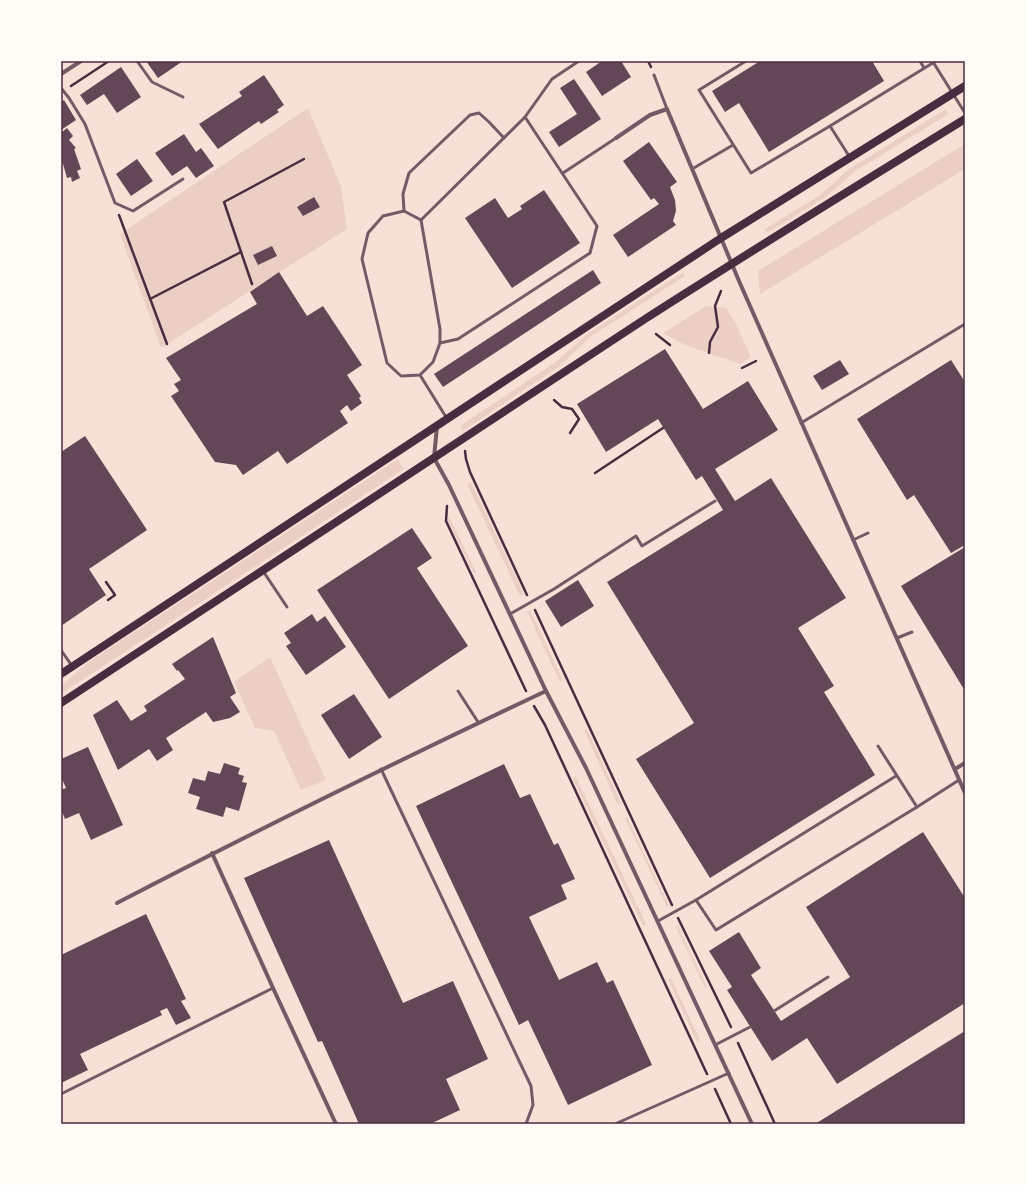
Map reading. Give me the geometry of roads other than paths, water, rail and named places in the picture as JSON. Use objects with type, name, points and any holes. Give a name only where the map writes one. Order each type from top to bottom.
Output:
[{"type":"main road","points":[[61,674],[721,238],[965,86]]},
{"type":"main road","points":[[61,702],[263,571],[594,352],[731,264],[965,119]]},
{"type":"street","points":[[61,74],[81,61]]},
{"type":"street","points":[[616,138],[650,115],[666,109],[731,264],[965,793]]},
{"type":"street","points":[[437,426],[434,458],[449,485],[546,691],[586,768],[752,1124]]},
{"type":"street","points":[[117,903],[212,853],[381,769],[546,691]]},
{"type":"street","points":[[955,769],[965,763]]},
{"type":"street","points":[[212,853],[336,1124]]},
{"type":"lane","points":[[137,61],[152,82],[183,97]]},
{"type":"lane","points":[[420,220],[525,117],[552,79],[579,61]]},
{"type":"lane","points":[[746,61],[699,90],[751,173],[935,62],[965,113]]},
{"type":"lane","points":[[920,61],[924,68]]},
{"type":"lane","points":[[654,75],[666,109]]},
{"type":"lane","points":[[61,88],[85,124],[115,203],[133,211],[183,179]]},
{"type":"lane","points":[[404,211],[403,194],[409,173],[470,115],[479,113],[504,138]]},
{"type":"lane","points":[[440,343],[458,339],[590,253],[597,226],[525,117]]},
{"type":"lane","points":[[830,126],[850,158]]},
{"type":"lane","points":[[563,173],[616,138]]},
{"type":"lane","points":[[692,169],[733,145]]},
{"type":"lane","points":[[404,211],[420,220],[440,328],[440,343],[433,362],[420,375],[401,376],[387,363],[362,259],[368,233],[383,216],[404,211]]},
{"type":"lane","points":[[801,423],[965,324]]},
{"type":"lane","points":[[420,375],[447,419]]},
{"type":"lane","points":[[510,614],[531,603],[636,536],[642,546],[715,501]]},
{"type":"lane","points":[[853,540],[868,533]]},
{"type":"lane","points":[[263,571],[287,607]]},
{"type":"lane","points":[[897,638],[912,632]]},
{"type":"lane","points":[[61,650],[72,666]]},
{"type":"lane","points":[[458,691],[478,722]]},
{"type":"lane","points":[[878,746],[917,807]]},
{"type":"lane","points":[[381,769],[531,1086],[533,1105],[526,1124]]},
{"type":"lane","points":[[658,922],[896,776]]},
{"type":"lane","points":[[696,900],[716,930],[959,780]]},
{"type":"lane","points":[[774,1011],[828,977]]},
{"type":"lane","points":[[61,1094],[273,988]]},
{"type":"lane","points":[[715,1045],[750,1026]]},
{"type":"lane","points":[[615,1124],[729,1073]]}]
